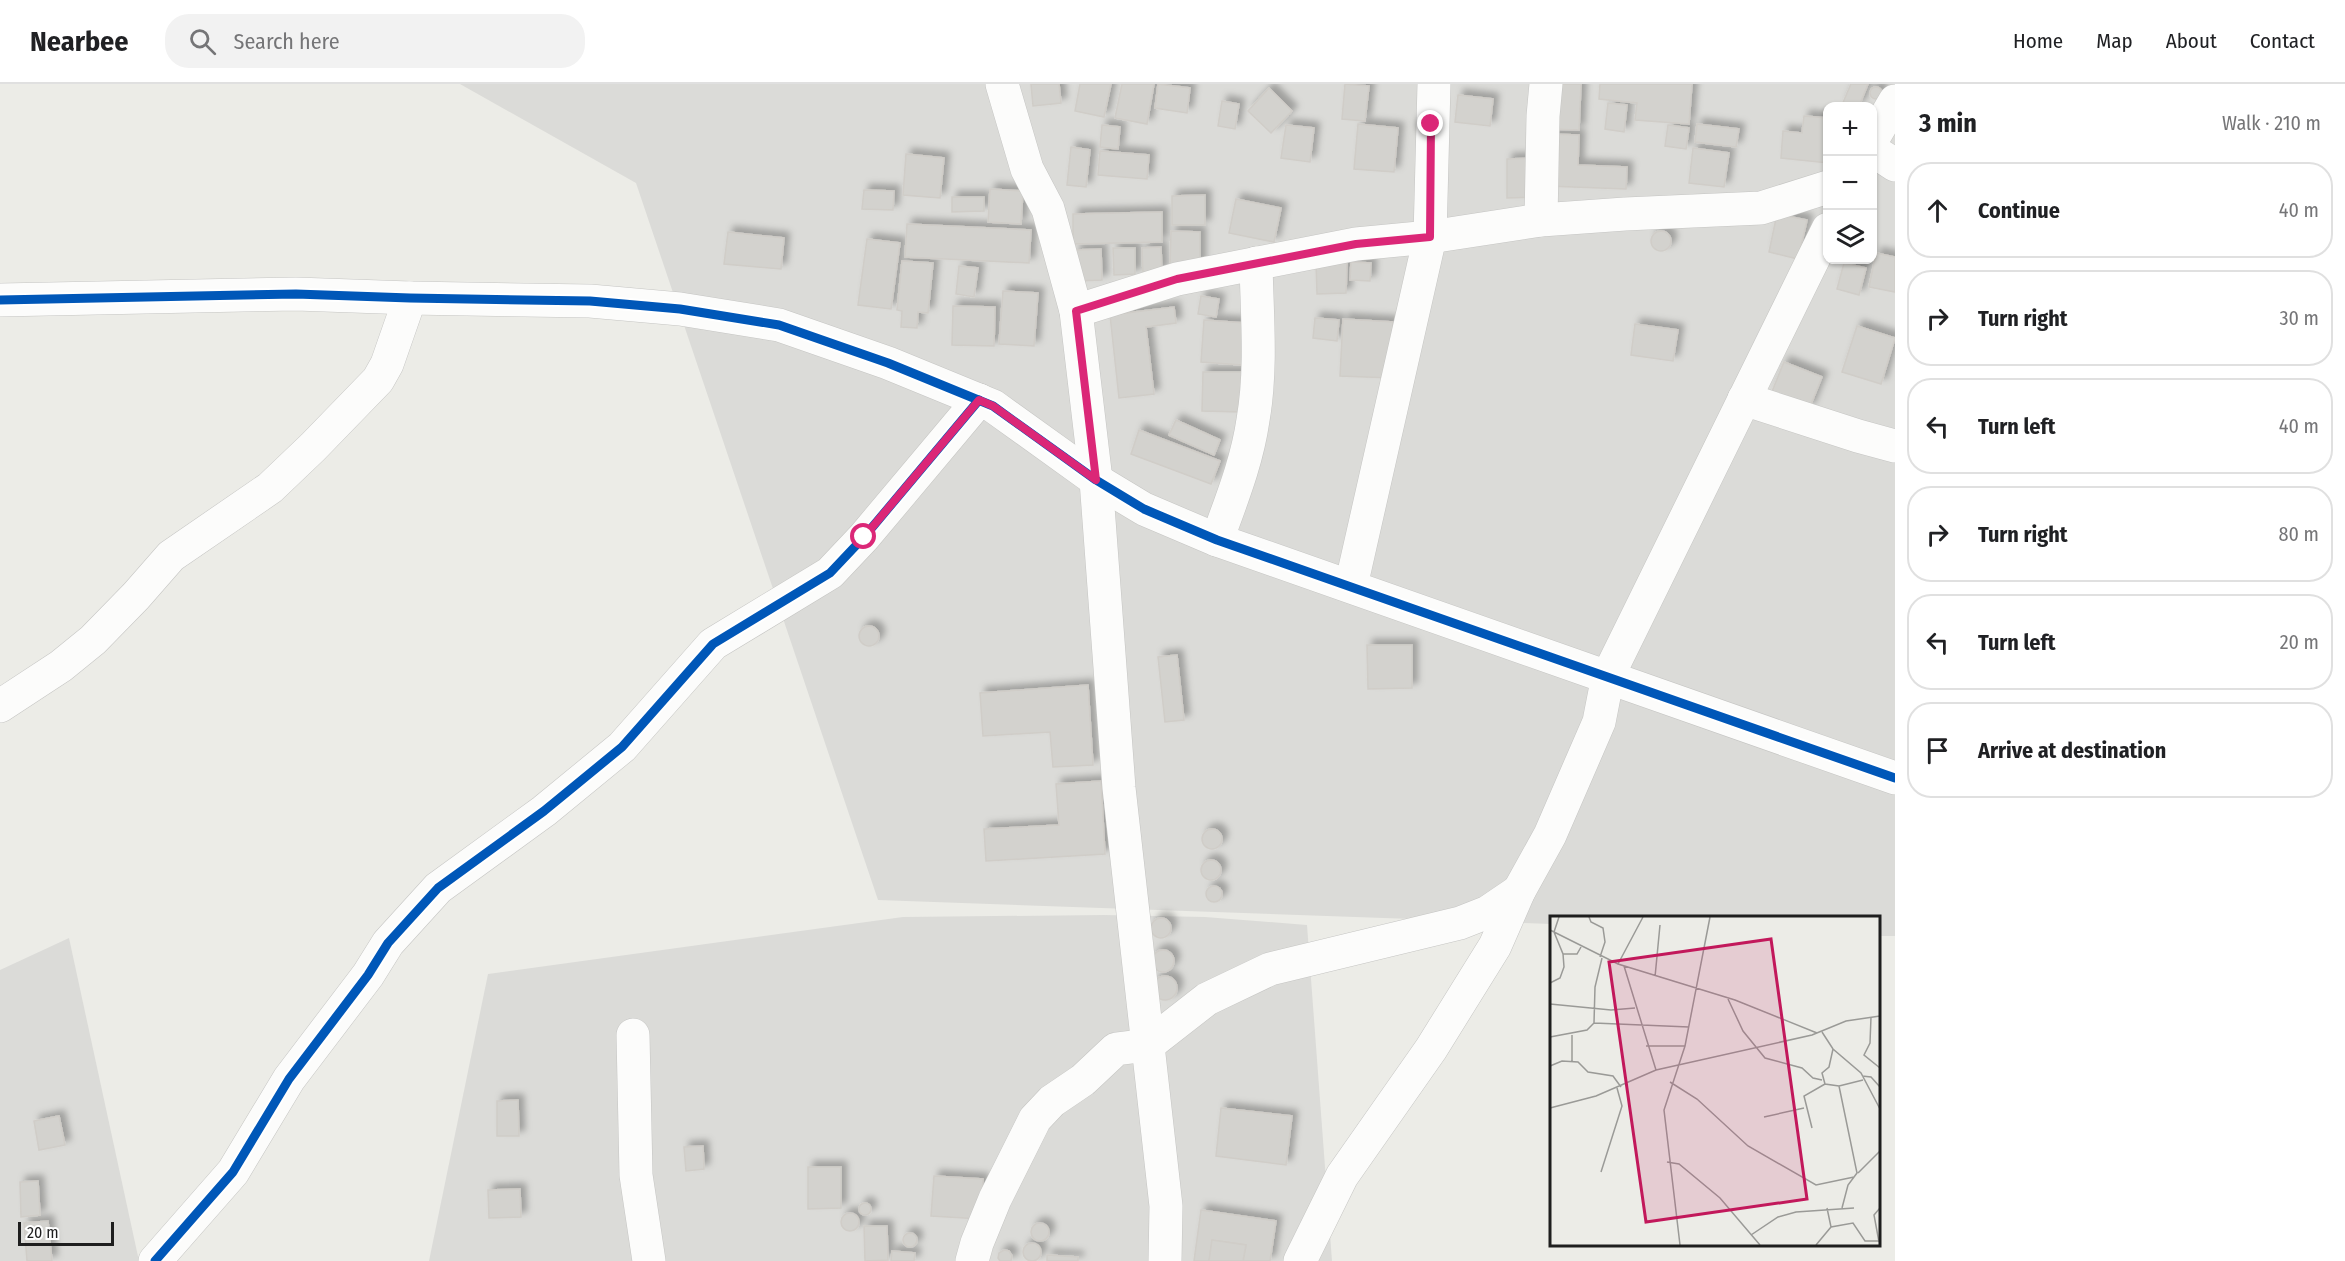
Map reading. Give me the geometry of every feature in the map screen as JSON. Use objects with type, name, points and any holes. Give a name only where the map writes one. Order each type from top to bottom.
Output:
[{"type":"street","points":[[1002,84],[1028,169],[1048,209],[1076,311],[1096,480],[1119,788],[1166,1206],[1165,1261]]},
{"type":"street","points":[[1351,586],[1430,237],[1434,84]]},
{"type":"street","points":[[1541,220],[1543,116],[1546,84]]},
{"type":"street","points":[[1877,132],[1895,101]]},
{"type":"street","points":[[1877,153],[1895,165]]},
{"type":"street","points":[[1076,311],[1177,279],[1356,244],[1430,237],[1541,220],[1761,208],[1823,188]]},
{"type":"street","points":[[1300,1261],[1342,1176],[1431,1049],[1495,946],[1519,891],[1550,835],[1599,722],[1608,676],[1823,238]]},
{"type":"street","points":[[1218,540],[1246,458],[1254,420],[1257,387],[1256,263]]},
{"type":"street","points":[[0,300],[296,294],[590,300],[680,309],[779,324],[888,363],[993,406],[1096,480],[1144,509],[1218,540],[1895,778]]},
{"type":"street","points":[[0,706],[60,666],[93,640],[171,556],[270,488],[313,447],[378,380],[387,364],[410,298]]},
{"type":"street","points":[[1744,399],[1895,446]]},
{"type":"street","points":[[155,1261],[233,1172],[289,1079],[368,975],[388,943],[438,888],[544,811],[622,747],[713,644],[830,573],[864,537],[979,400]]},
{"type":"street","points":[[972,1261],[995,1199],[1035,1119],[1052,1101],[1083,1080],[1116,1049],[1148,1046],[1207,999],[1270,969],[1460,923],[1488,912],[1519,891]]},
{"type":"street","points":[[633,1035],[636,1176],[649,1261]]},
{"type":"shaded area","points":[[460,84],[1895,84],[1895,936],[1880,936],[1880,916],[1550,916],[1550,924],[878,900],[636,183]]},
{"type":"shaded area","points":[[1104,915],[1205,917],[1307,925],[1332,1261],[429,1261],[488,974],[903,917]]},
{"type":"shaded area","points":[[69,938],[139,1261],[0,1261],[0,970]]},
{"type":"building","points":[[1031,84],[1059,84],[1061,103],[1033,106]]},
{"type":"building","points":[[1080,84],[1111,84],[1104,117],[1075,111]]},
{"type":"building","points":[[1122,84],[1154,84],[1147,124],[1115,118]]},
{"type":"building","points":[[1158,84],[1190,88],[1187,113],[1155,108]]},
{"type":"building","points":[[1345,84],[1369,86],[1365,121],[1342,119]]},
{"type":"building","points":[[1552,84],[1581,84],[1579,130],[1550,129]]},
{"type":"building","points":[[1600,84],[1692,84],[1689,124],[1635,120],[1637,103],[1599,99]]},
{"type":"building","points":[[1851,84],[1868,84],[1861,102],[1843,102]]},
{"type":"building","points":[[1878,87],[1882,93],[1878,99],[1874,99],[1870,91]]},
{"type":"building","points":[[1269,88],[1292,111],[1271,133],[1248,111]]},
{"type":"building","points":[[1458,95],[1493,99],[1490,126],[1455,122]]},
{"type":"building","points":[[1222,101],[1239,104],[1235,129],[1218,126]]},
{"type":"building","points":[[1608,103],[1627,105],[1624,132],[1605,129]]},
{"type":"building","points":[[1804,116],[1823,118],[1823,162],[1781,158],[1783,131],[1802,133]]},
{"type":"building","points":[[1358,124],[1398,128],[1394,172],[1354,169]]},
{"type":"building","points":[[1697,124],[1739,129],[1736,147],[1695,142]]},
{"type":"building","points":[[1102,125],[1120,127],[1118,149],[1100,147]]},
{"type":"building","points":[[1286,125],[1314,128],[1310,162],[1281,158]]},
{"type":"building","points":[[1668,125],[1689,128],[1686,149],[1665,146]]},
{"type":"building","points":[[1549,134],[1579,135],[1578,165],[1627,167],[1626,189],[1547,186]]},
{"type":"building","points":[[1071,147],[1090,150],[1086,187],[1067,185]]},
{"type":"building","points":[[1693,148],[1729,153],[1724,187],[1689,183]]},
{"type":"building","points":[[1100,151],[1149,155],[1147,179],[1098,175]]},
{"type":"building","points":[[906,154],[944,158],[940,198],[903,195]]},
{"type":"building","points":[[1535,158],[1536,197],[1507,198],[1507,159]]},
{"type":"building","points":[[990,189],[1023,191],[1021,224],[988,222]]},
{"type":"building","points":[[864,190],[894,191],[893,210],[862,209]]},
{"type":"building","points":[[1205,195],[1205,225],[1172,225],[1172,196]]},
{"type":"building","points":[[952,197],[984,197],[984,211],[952,212]]},
{"type":"building","points":[[1236,199],[1281,208],[1274,242],[1229,233]]},
{"type":"building","points":[[1162,212],[1162,242],[1073,244],[1073,214]]},
{"type":"building","points":[[1777,214],[1807,220],[1798,259],[1769,252]]},
{"type":"building","points":[[907,224],[1031,230],[1029,263],[905,257]]},
{"type":"building","points":[[1171,231],[1200,232],[1200,268],[1170,268]]},
{"type":"building","points":[[1657,231],[1665,231],[1671,237],[1671,245],[1665,251],[1657,251],[1651,245],[1651,237]]},
{"type":"building","points":[[728,232],[784,238],[781,269],[724,264]]},
{"type":"building","points":[[867,239],[900,243],[891,309],[858,305]]},
{"type":"building","points":[[1161,247],[1162,273],[1143,273],[1142,248]]},
{"type":"building","points":[[1113,248],[1135,248],[1135,274],[1114,275]]},
{"type":"building","points":[[1101,249],[1102,280],[1076,281],[1075,250]]},
{"type":"building","points":[[1877,253],[1895,257],[1895,292],[1869,287],[1874,264],[1877,264]]},
{"type":"building","points":[[902,261],[933,263],[928,313],[918,312],[917,328],[901,327],[902,311],[897,310]]},
{"type":"building","points":[[1316,262],[1347,262],[1346,293],[1317,294]]},
{"type":"building","points":[[1351,262],[1371,263],[1370,281],[1350,280]]},
{"type":"building","points":[[1844,264],[1866,268],[1859,295],[1837,289]]},
{"type":"building","points":[[959,266],[978,268],[974,297],[956,294]]},
{"type":"building","points":[[1003,291],[1038,293],[1034,346],[999,344]]},
{"type":"building","points":[[1201,296],[1219,299],[1216,317],[1198,314]]},
{"type":"building","points":[[953,306],[995,307],[994,346],[952,345]]},
{"type":"building","points":[[1174,307],[1176,323],[1146,327],[1154,394],[1119,398],[1110,315]]},
{"type":"building","points":[[1315,318],[1339,320],[1337,341],[1313,338]]},
{"type":"building","points":[[1343,319],[1393,322],[1391,378],[1340,376]]},
{"type":"building","points":[[1204,320],[1245,323],[1242,365],[1201,362]]},
{"type":"building","points":[[1635,324],[1678,330],[1673,361],[1631,355]]},
{"type":"building","points":[[1857,326],[1895,338],[1881,384],[1842,372]]},
{"type":"building","points":[[1784,362],[1822,377],[1809,409],[1771,394]]},
{"type":"building","points":[[1203,372],[1242,372],[1240,412],[1202,411]]},
{"type":"building","points":[[1176,420],[1220,440],[1214,455],[1169,435]]},
{"type":"building","points":[[1139,430],[1220,461],[1211,484],[1131,454]]},
{"type":"building","points":[[869,626],[876,629],[879,636],[876,643],[869,646],[862,643],[859,636],[862,629]]},
{"type":"building","points":[[1367,645],[1412,645],[1412,688],[1368,689]]},
{"type":"building","points":[[1177,655],[1184,720],[1165,722],[1158,657]]},
{"type":"building","points":[[1088,685],[1093,765],[1053,767],[1050,732],[983,736],[980,693]]},
{"type":"building","points":[[1101,781],[1105,854],[986,861],[984,829],[1059,825],[1056,784]]},
{"type":"building","points":[[1212,829],[1219,832],[1222,839],[1219,846],[1212,849],[1205,846],[1202,839],[1205,832]]},
{"type":"building","points":[[1211,860],[1218,863],[1221,870],[1218,877],[1211,880],[1204,877],[1201,870],[1204,863]]},
{"type":"building","points":[[1211,886],[1217,886],[1222,894],[1220,900],[1211,902],[1206,897],[1206,891]]},
{"type":"building","points":[[1161,918],[1168,921],[1171,928],[1168,935],[1161,938],[1154,935],[1151,928],[1154,921]]},
{"type":"building","points":[[1163,950],[1171,953],[1174,961],[1171,969],[1163,972],[1155,969],[1152,961],[1155,953]]},
{"type":"building","points":[[1165,976],[1170,977],[1176,983],[1176,993],[1170,999],[1165,1000],[1160,999],[1154,993],[1153,988],[1154,983],[1160,977]]},
{"type":"building","points":[[518,1100],[519,1136],[497,1136],[497,1101]]},
{"type":"building","points":[[1221,1108],[1292,1116],[1286,1165],[1216,1156]]},
{"type":"building","points":[[59,1116],[65,1145],[39,1150],[34,1121]]},
{"type":"building","points":[[703,1146],[704,1169],[686,1171],[684,1147]]},
{"type":"building","points":[[808,1167],[841,1167],[841,1208],[808,1209]]},
{"type":"building","points":[[934,1176],[983,1179],[981,1219],[931,1216]]},
{"type":"building","points":[[38,1181],[40,1215],[21,1217],[20,1182]]},
{"type":"building","points":[[520,1189],[521,1217],[489,1218],[488,1190]]},
{"type":"building","points":[[865,1203],[871,1209],[865,1215],[859,1209]]},
{"type":"building","points":[[1201,1210],[1276,1221],[1270,1261],[1243,1261],[1246,1245],[1212,1240],[1209,1261],[1194,1261]]},
{"type":"building","points":[[850,1213],[856,1216],[859,1222],[856,1228],[850,1231],[844,1228],[841,1222],[844,1216]]},
{"type":"building","points":[[48,1221],[52,1261],[27,1261],[24,1223]]},
{"type":"building","points":[[1040,1223],[1046,1226],[1049,1232],[1046,1238],[1040,1241],[1034,1238],[1031,1232],[1034,1226]]},
{"type":"building","points":[[864,1226],[887,1226],[888,1260],[865,1261]]},
{"type":"building","points":[[907,1233],[913,1233],[917,1240],[913,1247],[907,1247],[903,1243],[903,1237]]},
{"type":"building","points":[[1212,1240],[1246,1245],[1243,1261],[1209,1261]]},
{"type":"building","points":[[1032,1243],[1038,1246],[1041,1252],[1038,1258],[1032,1261],[1026,1258],[1023,1252],[1026,1246]]},
{"type":"building","points":[[1004,1250],[1009,1251],[1012,1256],[1011,1261],[1000,1261],[998,1258],[999,1253]]},
{"type":"building","points":[[892,1251],[915,1253],[914,1261],[891,1261]]},
{"type":"building","points":[[1047,1255],[1078,1257],[1078,1261],[1047,1261]]},
{"type":"cycle path","points":[[0,300],[296,294],[590,301],[680,309],[779,325],[888,363],[993,406],[1096,480],[1144,509],[1217,540],[1895,778]]},
{"type":"cycle path","points":[[155,1261],[233,1172],[289,1079],[368,975],[388,943],[438,888],[544,811],[622,747],[713,644],[830,573],[864,537],[979,400]]},
{"type":"route","points":[[864,537],[979,400],[993,406],[1096,480],[1076,311],[1177,279],[1356,244],[1430,237],[1431,124]]}]
